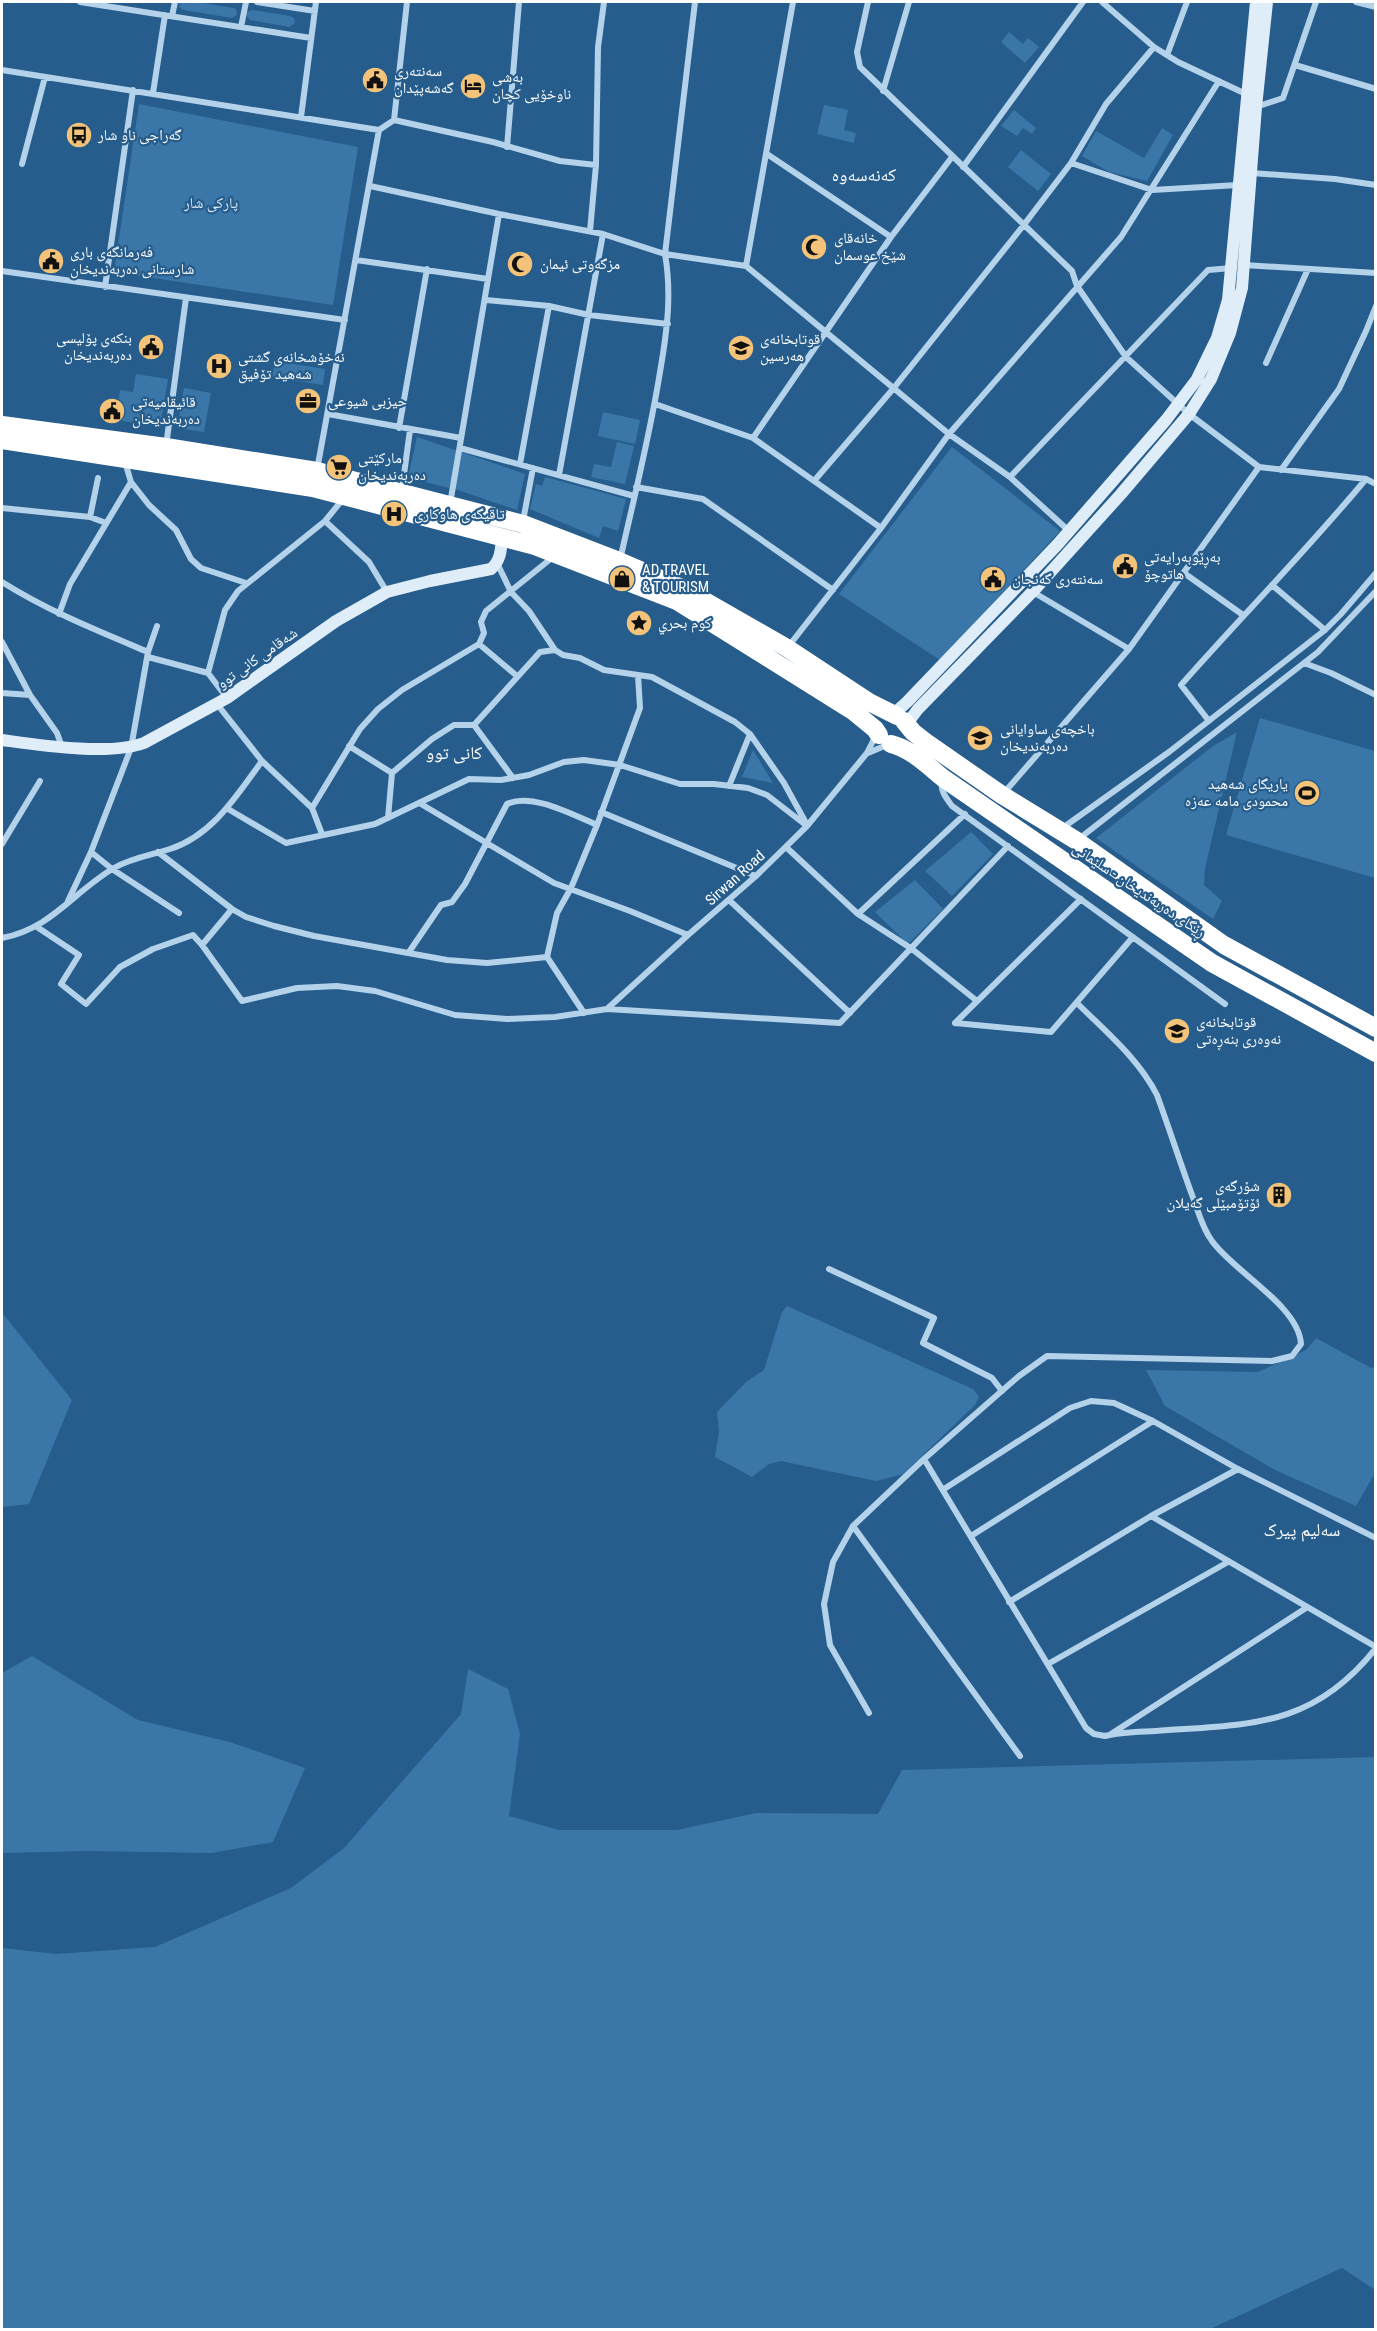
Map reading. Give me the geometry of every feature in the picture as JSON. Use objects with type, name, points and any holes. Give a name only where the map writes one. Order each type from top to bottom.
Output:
[{"type":"highway","points":[[2,425],[166,447],[315,480],[345,496],[558,553],[677,601],[853,711],[892,727]]},
{"type":"highway","points":[[2,440],[401,493],[523,524],[620,561],[684,589],[787,648],[869,702],[892,727]]},
{"type":"highway","name":"ڕێگای دەربەندیخان - سلێمانی","points":[[892,727],[900,746],[943,778],[1212,963],[1376,1053]]},
{"type":"highway","name":"ڕێگای دەربەندیخان - سلێمانی","points":[[892,727],[918,737],[1002,795],[1077,841],[1224,945],[1376,1028]]},
{"type":"street","points":[[80,2],[311,38]]},
{"type":"street","points":[[153,93],[169,16],[175,2]]},
{"type":"street","points":[[241,27],[246,2]]},
{"type":"street","points":[[257,2],[315,11]]},
{"type":"street","points":[[301,117],[316,2]]},
{"type":"street","points":[[394,120],[406,2]]},
{"type":"street","points":[[507,147],[519,2]]},
{"type":"street","points":[[590,231],[596,165],[598,47],[604,2]]},
{"type":"street","points":[[620,561],[655,404],[668,324],[669,275],[665,254],[695,2]]},
{"type":"street","points":[[747,266],[793,2]]},
{"type":"street","points":[[868,2],[858,44],[858,60],[864,72],[1072,271],[1077,286],[1126,357],[1189,414],[1259,467],[1366,479],[1376,484]]},
{"type":"street","points":[[883,91],[909,2]]},
{"type":"street","points":[[963,167],[1083,2]]},
{"type":"street","points":[[1102,2],[1154,47],[1246,94]]},
{"type":"street","points":[[1167,55],[1188,2]]},
{"type":"street","points":[[892,727],[918,709],[1032,592],[1121,494],[1189,414],[1211,379],[1230,333],[1242,288],[1238,267],[1238,185],[1256,2]]},
{"type":"street","points":[[892,727],[902,706],[1069,531],[1197,379],[1217,338],[1238,267],[1251,173],[1267,2]]},
{"type":"street","points":[[1256,107],[1283,98],[1316,2]]},
{"type":"street","points":[[1356,2],[1376,7]]},
{"type":"street","points":[[814,481],[893,389],[1023,226],[1071,163],[1106,104],[1154,47]]},
{"type":"street","points":[[1295,65],[1376,89]]},
{"type":"street","points":[[2,70],[379,130],[394,120],[493,142],[560,160],[596,165]]},
{"type":"street","points":[[22,164],[45,76]]},
{"type":"street","points":[[787,648],[881,528],[949,434],[1121,237],[1219,81]]},
{"type":"street","points":[[105,287],[133,90]]},
{"type":"street","points":[[315,480],[379,130]]},
{"type":"street","points":[[767,153],[891,237]]},
{"type":"street","points":[[753,438],[825,330],[891,237],[952,157]]},
{"type":"street","points":[[1071,163],[1152,190],[1238,185]]},
{"type":"street","points":[[1251,173],[1335,179],[1376,185]]},
{"type":"street","points":[[370,186],[590,231],[665,254],[747,266],[949,434],[1010,477],[1069,531]]},
{"type":"street","points":[[450,505],[486,300],[498,214]]},
{"type":"street","points":[[559,475],[603,234]]},
{"type":"street","points":[[356,260],[488,279]]},
{"type":"street","points":[[1010,477],[1208,270],[1238,267],[1376,273]]},
{"type":"street","points":[[399,428],[428,269]]},
{"type":"street","points":[[1266,363],[1308,269]]},
{"type":"street","points":[[2,271],[345,320]]},
{"type":"street","points":[[166,447],[186,298]]},
{"type":"street","points":[[486,300],[549,306],[589,315],[668,324]]},
{"type":"street","points":[[520,464],[549,306]]},
{"type":"street","points":[[1281,470],[1339,389],[1376,306]]},
{"type":"street","points":[[655,404],[753,438],[881,528]]},
{"type":"street","points":[[328,414],[461,438]]},
{"type":"street","points":[[401,493],[410,430]]},
{"type":"street","points":[[460,448],[634,496]]},
{"type":"street","points":[[124,458],[131,482],[149,505],[176,530],[191,559],[201,568],[246,583]]},
{"type":"street","points":[[1002,795],[1129,648],[1259,467]]},
{"type":"street","points":[[523,524],[533,468]]},
{"type":"street","points":[[90,517],[98,478]]},
{"type":"street","points":[[1209,721],[1181,685],[1324,529],[1366,479]]},
{"type":"street","points":[[59,614],[70,584],[131,482]]},
{"type":"street","points":[[636,487],[703,499],[833,590]]},
{"type":"street","points":[[322,834],[312,808],[262,761],[222,701],[208,672],[225,610],[238,591],[325,520],[345,496]]},
{"type":"street","points":[[2,508],[90,517],[106,523]]},
{"type":"street","points":[[325,520],[369,562],[387,592]]},
{"type":"street","points":[[501,537],[501,553],[497,563],[511,592],[529,611],[555,650],[562,655],[580,658],[604,670],[652,677],[735,722],[750,734],[784,783],[807,826]]},
{"type":"street","points":[[312,808],[360,729],[378,709],[402,690],[479,644],[484,633],[481,622],[486,611],[558,553]]},
{"type":"street","name":"شەقامی کانی توو","points":[[2,740],[62,747],[131,748],[222,701],[336,621],[387,592],[490,569],[497,563]]},
{"type":"street","points":[[1184,573],[1243,615]]},
{"type":"street","points":[[1059,830],[1209,721],[1325,630],[1376,573]]},
{"type":"street","points":[[2,582],[14,591],[59,614],[148,654],[208,672]]},
{"type":"street","points":[[1272,585],[1325,630]]},
{"type":"street","points":[[1077,841],[1304,663],[1351,619],[1376,591]]},
{"type":"street","points":[[1032,592],[1129,648]]},
{"type":"street","points":[[67,903],[91,852],[131,748],[148,654],[157,626]]},
{"type":"street","points":[[2,642],[30,695],[57,733],[62,747]]},
{"type":"street","points":[[479,644],[517,676]]},
{"type":"street","points":[[388,818],[392,773],[432,739],[454,725],[474,725],[540,651],[555,650]]},
{"type":"street","points":[[1304,663],[1331,673],[1376,695]]},
{"type":"street","points":[[584,1013],[547,957],[557,913],[571,888],[597,825],[640,708],[638,675]]},
{"type":"street","points":[[2,693],[30,695]]},
{"type":"street","points":[[474,725],[513,778]]},
{"type":"street","name":"Sirwan Road","points":[[607,1009],[786,847],[807,826],[867,753],[892,727]]},
{"type":"street","name":"Sirwan Road","points":[[867,753],[892,727]]},
{"type":"street","points":[[729,786],[750,734]]},
{"type":"street","points":[[349,746],[392,773]]},
{"type":"street","points":[[228,809],[286,843],[375,824],[470,779],[501,780],[529,776],[564,762],[584,759],[620,765],[680,784],[748,788],[767,795],[807,826]]},
{"type":"street","points":[[2,938],[37,927],[112,869],[184,843],[202,831],[228,809],[262,761]]},
{"type":"street","points":[[943,778],[941,787],[952,806],[1224,1004]]},
{"type":"street","points":[[2,844],[40,781]]},
{"type":"street","points":[[409,952],[441,906],[452,902],[465,884],[507,804],[517,799],[553,806],[597,825]]},
{"type":"street","points":[[421,804],[554,883],[688,934]]},
{"type":"street","points":[[601,812],[756,876]]},
{"type":"street","points":[[858,914],[965,814]]},
{"type":"street","points":[[37,927],[79,955],[61,984],[86,1004],[120,967],[153,949],[193,935],[242,1000],[297,988],[336,986],[375,991],[455,1015],[507,1019],[555,1017],[607,1009],[840,1023],[1008,846]]},
{"type":"street","points":[[786,847],[858,914],[912,949],[977,1001]]},
{"type":"street","points":[[91,852],[112,869],[179,912]]},
{"type":"street","points":[[158,852],[232,909],[246,917],[304,934],[447,960],[487,963],[547,957]]},
{"type":"street","points":[[1081,899],[955,1023],[1051,1032],[1133,937]]},
{"type":"street","points":[[729,900],[850,1013]]},
{"type":"street","points":[[202,945],[232,909]]},
{"type":"street","points":[[869,1713],[830,1645],[824,1604],[833,1562],[853,1526],[924,1459],[1002,1391],[1047,1356],[1272,1361],[1292,1356],[1301,1344],[1298,1333],[1284,1311],[1211,1240],[1157,1095],[1149,1080],[1139,1065],[1077,1003]]},
{"type":"street","points":[[829,1269],[934,1318],[923,1343],[992,1378],[1002,1391]]},
{"type":"street","points":[[944,1489],[1077,1405],[1091,1401],[1106,1402],[1154,1421],[1238,1468],[1376,1538]]},
{"type":"street","points":[[970,1536],[1154,1421]]},
{"type":"street","points":[[924,1459],[1086,1728],[1094,1734],[1250,1724],[1281,1717],[1323,1697],[1366,1660],[1376,1647],[1151,1516]]},
{"type":"street","points":[[1009,1602],[1151,1516],[1238,1468]]},
{"type":"street","points":[[853,1526],[1020,1756]]},
{"type":"street","points":[[1048,1664],[1228,1562]]},
{"type":"street","points":[[1110,1734],[1306,1608]]},
{"type":"green space","points":[[180,2],[197,2],[233,8],[236,9],[237,15],[232,18],[183,10],[179,7]]},
{"type":"green space","points":[[252,10],[290,16],[294,18],[295,23],[289,27],[250,20],[246,15]]},
{"type":"green space","points":[[1009,32],[1023,44],[1028,38],[1039,47],[1025,63],[1001,42]]},
{"type":"green space","name":"پاركى شار","points":[[139,104],[358,147],[333,305],[114,272]]},
{"type":"green space","points":[[824,105],[848,110],[844,130],[856,133],[854,143],[817,134]]},
{"type":"green space","points":[[1014,110],[1036,128],[1032,134],[1023,128],[1017,136],[1001,126]]},
{"type":"green space","points":[[1162,128],[1173,135],[1147,181],[1109,172],[1082,156],[1096,131],[1144,158]]},
{"type":"green space","points":[[1021,150],[1051,174],[1038,191],[1008,167]]},
{"type":"green space","points":[[275,361],[325,369],[323,385],[272,377]]},
{"type":"green space","points":[[136,374],[168,379],[160,427],[116,420],[120,390],[133,392]]},
{"type":"green space","points":[[184,388],[211,393],[204,432],[177,428]]},
{"type":"green space","points":[[603,412],[640,420],[635,444],[598,436]]},
{"type":"green space","points":[[417,437],[525,474],[517,510],[458,490],[408,478]]},
{"type":"green space","points":[[617,442],[634,446],[625,484],[591,477],[594,464],[611,467]]},
{"type":"green space","points":[[952,447],[1060,531],[940,660],[839,594]]},
{"type":"green space","points":[[545,477],[626,499],[618,531],[603,526],[599,538],[530,509],[536,484],[542,486]]},
{"type":"green space","name":"یاریگاى شه‌هید محمودى مامه‌ عه‌زه","points":[[1260,718],[1375,751],[1375,878],[1226,835]]},
{"type":"green space","points":[[1237,732],[1205,868],[1204,885],[1222,901],[1213,919],[1096,838],[1213,746]]},
{"type":"green space","points":[[753,750],[773,783],[742,777]]},
{"type":"green space","points":[[971,832],[993,854],[952,896],[925,871]]},
{"type":"green space","points":[[915,880],[943,909],[908,944],[875,912]]},
{"type":"green space","points":[[787,1306],[973,1389],[979,1397],[975,1405],[903,1474],[876,1481],[781,1461],[769,1464],[752,1477],[715,1457],[719,1432],[717,1412],[746,1382],[764,1370],[782,1312]]},
{"type":"green space","points":[[2,1315],[72,1400],[29,1504],[2,1507]]},
{"type":"green space","points":[[1316,1338],[1371,1368],[1375,1367],[1375,1473],[1356,1506],[1275,1470],[1165,1406],[1146,1370],[1258,1372],[1306,1350]]},
{"type":"green space","points":[[32,1656],[138,1720],[230,1742],[305,1768],[273,1842],[212,1853],[88,1851],[2,1853],[2,1673]]},
{"type":"green space","points":[[468,1669],[508,1689],[520,1734],[509,1816],[559,1830],[677,1830],[756,1813],[878,1814],[902,1770],[1375,1757],[1375,2290],[1342,2268],[1208,2330],[2,2329],[2,1948],[56,1954],[155,1947],[291,1888],[344,1848],[461,1714]]},
{"type":"place","name":"سەنتەری گەشەپێدان","points":[[375,80]]},
{"type":"place","name":"بەشی ناوخۆیی کچان","points":[[473,86]]},
{"type":"place","name":"گەراجی ناو شار","points":[[79,135]]},
{"type":"place","name":"خانەقای شێخ عوسمان","points":[[814,247]]},
{"type":"place","name":"فەرمانگەی باری شارستانی دەربەندیخان","points":[[51,261]]},
{"type":"place","name":"مزگەوتی ئیمان","points":[[520,264]]},
{"type":"place","name":"بنکەی پۆلیسی دەربەندیخان","points":[[151,347]]},
{"type":"place","name":"قوتابخانەی هەرسین","points":[[741,348]]},
{"type":"place","name":"نەخۆشخانەی گشتی شەهید تۆفیق","points":[[219,366]]},
{"type":"place","name":"حیزبی شیوعی","points":[[308,401]]},
{"type":"place","name":"قائیقامیەتی دەربەندیخان","points":[[112,411]]},
{"type":"place","name":"مارکێتی دەربەندیخان","points":[[339,467]]},
{"type":"place","name":"تاقیگەی هاوکاری","points":[[394,514]]},
{"type":"place","name":"بەڕێوبەرایەتی هاتوچۆ","points":[[1125,566]]},
{"type":"place","name":"AD TRAVEL & TOURISM","points":[[622,579]]},
{"type":"place","name":"سەنتەری گەنجان","points":[[993,579]]},
{"type":"place","name":"کوم بحري","points":[[639,623]]},
{"type":"place","name":"باخچەی ساوایانی دەربەندیخان","points":[[980,738]]},
{"type":"place","name":"یاریگاى شه‌هید محمودى مامه‌ عه‌زه","points":[[1307,793]]},
{"type":"place","name":"قوتابخانەی نەوەری بنەڕەتی","points":[[1177,1031]]},
{"type":"place","name":"شۆرگه‌ى ئۆتۆمبێلى گه‌یلان","points":[[1279,1195]]},
{"type":"district","name":"کەنەسەوە","points":[[864,175]]},
{"type":"district","name":"کانی توو","points":[[454,753]]},
{"type":"district","name":"سەلیم پیرک","points":[[1302,1530]]}]
